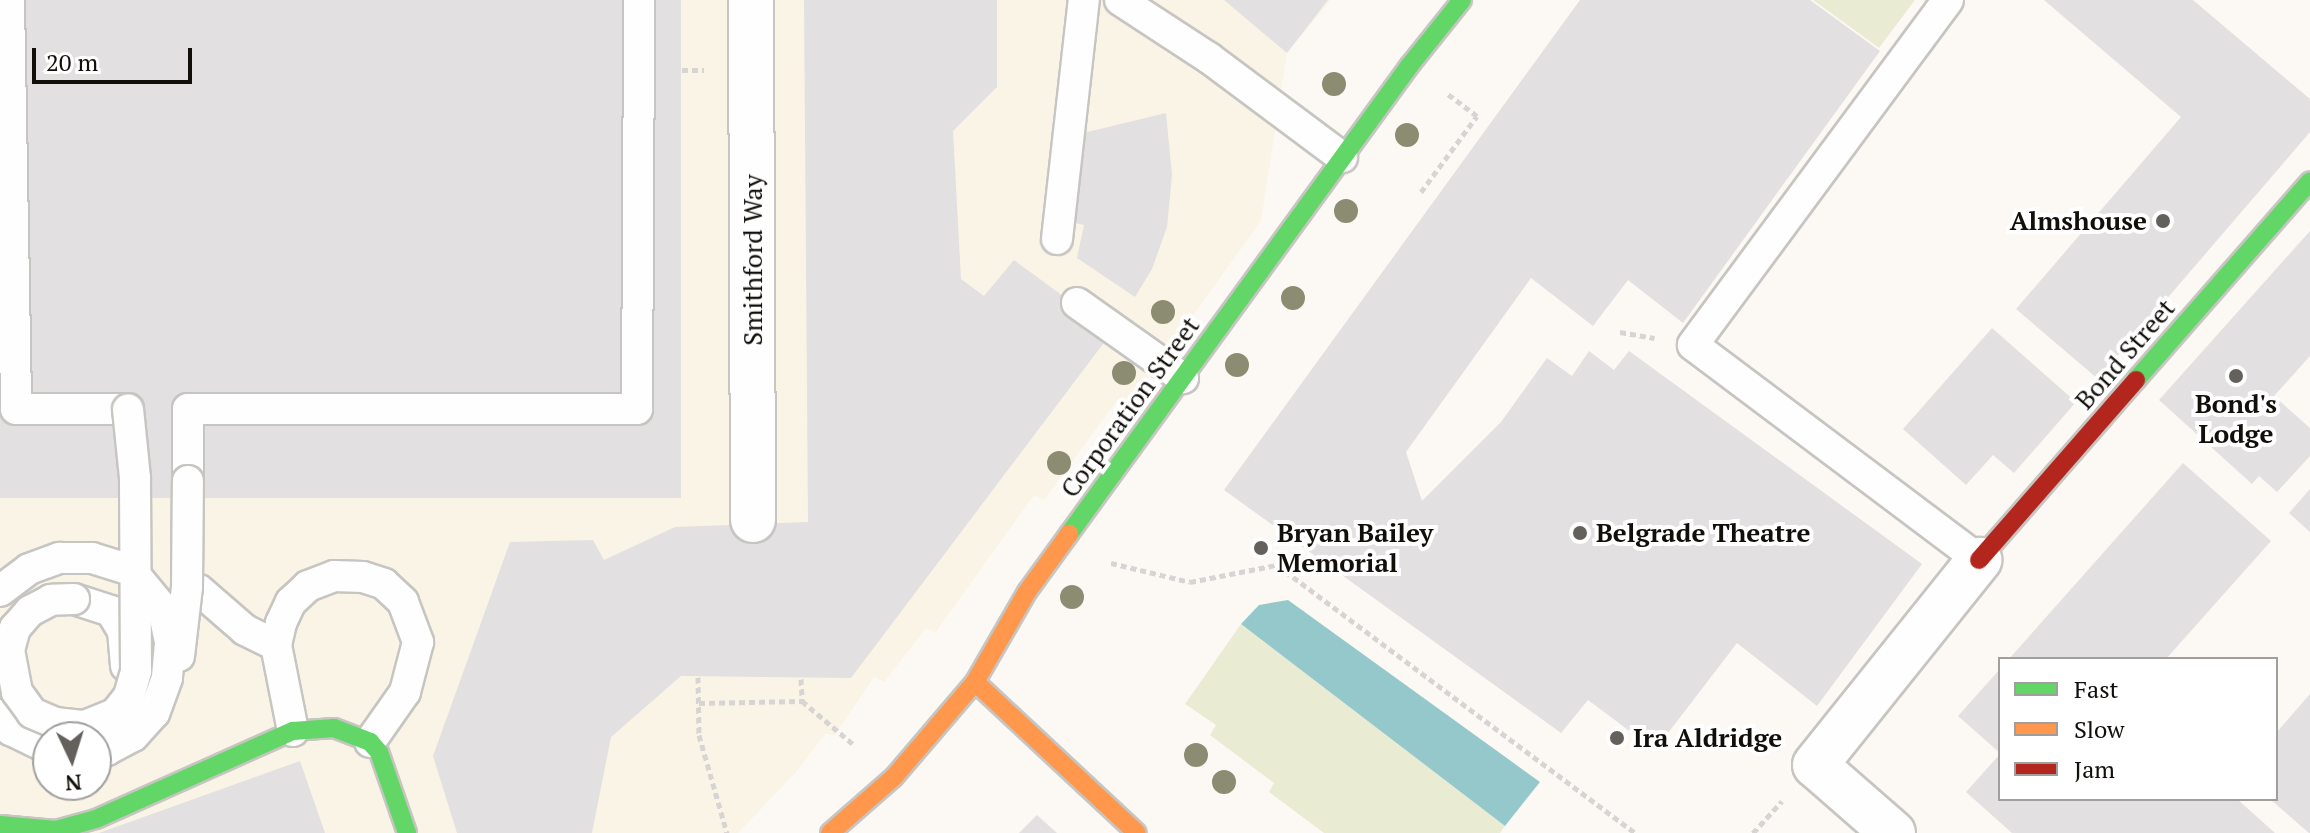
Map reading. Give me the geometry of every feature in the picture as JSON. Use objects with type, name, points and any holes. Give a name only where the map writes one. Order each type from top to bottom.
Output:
[{"type":"street","name":"Smithford Way","points":[[751,0],[753,520]]},
{"type":"street","name":"Corporation Street","points":[[830,833],[894,777],[975,682],[1027,592],[1064,540],[1342,157],[1462,0]]},
{"type":"street","name":"Bond Street","points":[[1979,560],[2310,181]]},
{"type":"street","points":[[1893,833],[1815,765],[1979,560]]},
{"type":"street","points":[[975,682],[1137,833]]},
{"type":"street","points":[[0,825],[25,830],[56,830],[96,819],[293,731],[334,728],[370,742],[386,766],[407,833]]},
{"type":"lane","points":[[0,571],[17,587],[21,602],[20,653],[26,690],[39,704],[83,718],[105,707],[117,694],[126,674],[123,631],[111,611],[94,603],[74,599],[51,600],[30,611],[15,628],[9,650],[17,692],[32,713],[55,723],[85,726],[115,714],[129,696],[136,671],[138,636],[135,478],[128,409],[16,409],[9,0]]},
{"type":"lane","points":[[112,755],[137,741],[159,715],[173,681],[185,617],[188,409],[637,409],[639,0]]},
{"type":"lane","points":[[1057,239],[1084,0]]},
{"type":"lane","points":[[1120,0],[1209,58],[1342,157]]},
{"type":"lane","points":[[1948,0],[1693,345],[1979,560]]},
{"type":"lane","points":[[1077,303],[1183,378]]},
{"type":"lane","points":[[0,591],[29,569],[60,558],[92,558],[131,570],[163,609],[170,643],[167,678],[154,713],[133,736],[112,747]]},
{"type":"lane","points":[[293,731],[276,645],[291,602],[308,586],[334,576],[363,577],[384,584],[403,602],[418,642],[405,692],[370,742]]},
{"type":"lane","points":[[199,590],[245,630],[276,645]]},
{"type":"lane","points":[[0,715],[11,730],[32,740]]},
{"type":"lane","points":[[0,726],[7,736],[32,748]]},
{"type":"path","points":[[1410,65],[1477,116],[1421,192]]},
{"type":"path","points":[[1064,540],[1089,558],[1190,582],[1277,565],[1635,833]]},
{"type":"path","points":[[698,677],[699,735],[727,833]]},
{"type":"path","points":[[801,679],[802,701]]},
{"type":"path","points":[[699,703],[802,701],[894,777]]},
{"type":"shaded area","points":[[0,0],[1331,0],[1287,53],[1261,221],[1126,409],[1116,402],[1044,500],[1034,495],[935,633],[926,628],[884,682],[874,677],[834,736],[826,733],[796,772],[738,833],[0,833]]},
{"type":"green space","points":[[1813,0],[1915,0],[1879,48]]},
{"type":"green space","points":[[1241,624],[1505,826],[1500,833],[1324,833],[1269,792],[1274,783],[1210,735],[1216,725],[1185,704]]},
{"type":"water","points":[[1288,600],[1540,782],[1505,826],[1241,624],[1259,605]]},
{"type":"building","points":[[0,0],[681,0],[681,498],[0,498]]},
{"type":"building","points":[[804,0],[997,0],[997,87],[953,131],[961,279],[984,296],[1014,260],[1112,332],[851,678],[681,676],[611,737],[592,833],[457,833],[433,756],[510,542],[593,540],[604,560],[675,527],[808,522]]},
{"type":"building","points":[[1224,0],[1328,0],[1287,53]]},
{"type":"building","points":[[1580,0],[1810,0],[1880,51],[1683,323],[1628,280],[1593,326],[1531,278],[1406,452],[1422,501],[1501,422],[1547,358],[1572,376],[1589,351],[1614,370],[1629,351],[1922,564],[1817,706],[1737,643],[1655,750],[1588,700],[1561,733],[1224,490]]},
{"type":"building","name":"Almshouse","points":[[2044,0],[2193,0],[2310,99],[2310,132],[2098,379],[2016,309],[2181,117]]},
{"type":"building","points":[[1166,113],[1172,175],[1167,227],[1152,269],[1135,297],[1077,258],[1084,225],[1062,220],[1079,134]]},
{"type":"building","name":"Bond's Lodge","points":[[2310,231],[2310,356],[2274,396],[2310,428],[2310,456],[2277,492],[2259,476],[2252,484],[2159,400]]},
{"type":"building","points":[[1992,328],[2076,402],[2014,473],[1993,455],[1966,485],[1903,429]]},
{"type":"building","points":[[2183,463],[2271,541],[2168,657],[2011,657]]},
{"type":"building","points":[[2310,489],[2310,532],[2289,513]]},
{"type":"building","points":[[1998,671],[1998,751],[1958,716]]},
{"type":"building","points":[[2310,694],[2310,833],[2272,801],[2278,801],[2278,731]]},
{"type":"building","points":[[1998,756],[1998,801],[2239,801],[2275,833],[2012,833],[1966,792]]},
{"type":"building","points":[[300,761],[325,833],[99,833]]},
{"type":"building","points":[[1037,815],[1057,833],[1019,833]]},
{"type":"traffic: fast","points":[[1069,534],[1410,65],[1462,0]]},
{"type":"traffic: fast","points":[[2136,380],[2310,181]]},
{"type":"traffic: fast","points":[[0,825],[56,830],[96,819],[293,731],[334,728],[370,742],[379,752],[407,833]]},
{"type":"traffic: slow","points":[[830,833],[894,777],[975,682],[1027,592],[1069,534]]},
{"type":"traffic: slow","points":[[975,682],[1137,833]]},
{"type":"traffic: jam","points":[[1979,560],[2136,380]]},
{"type":"place","name":"Almshouse","points":[[2163,221]]},
{"type":"place","name":"Bond's Lodge","points":[[2236,376]]},
{"type":"place","name":"Belgrade Theatre","points":[[1580,533]]},
{"type":"place","name":"Bryan Bailey Memorial","points":[[1261,548]]},
{"type":"place","name":"Ira Aldridge","points":[[1617,738]]}]
